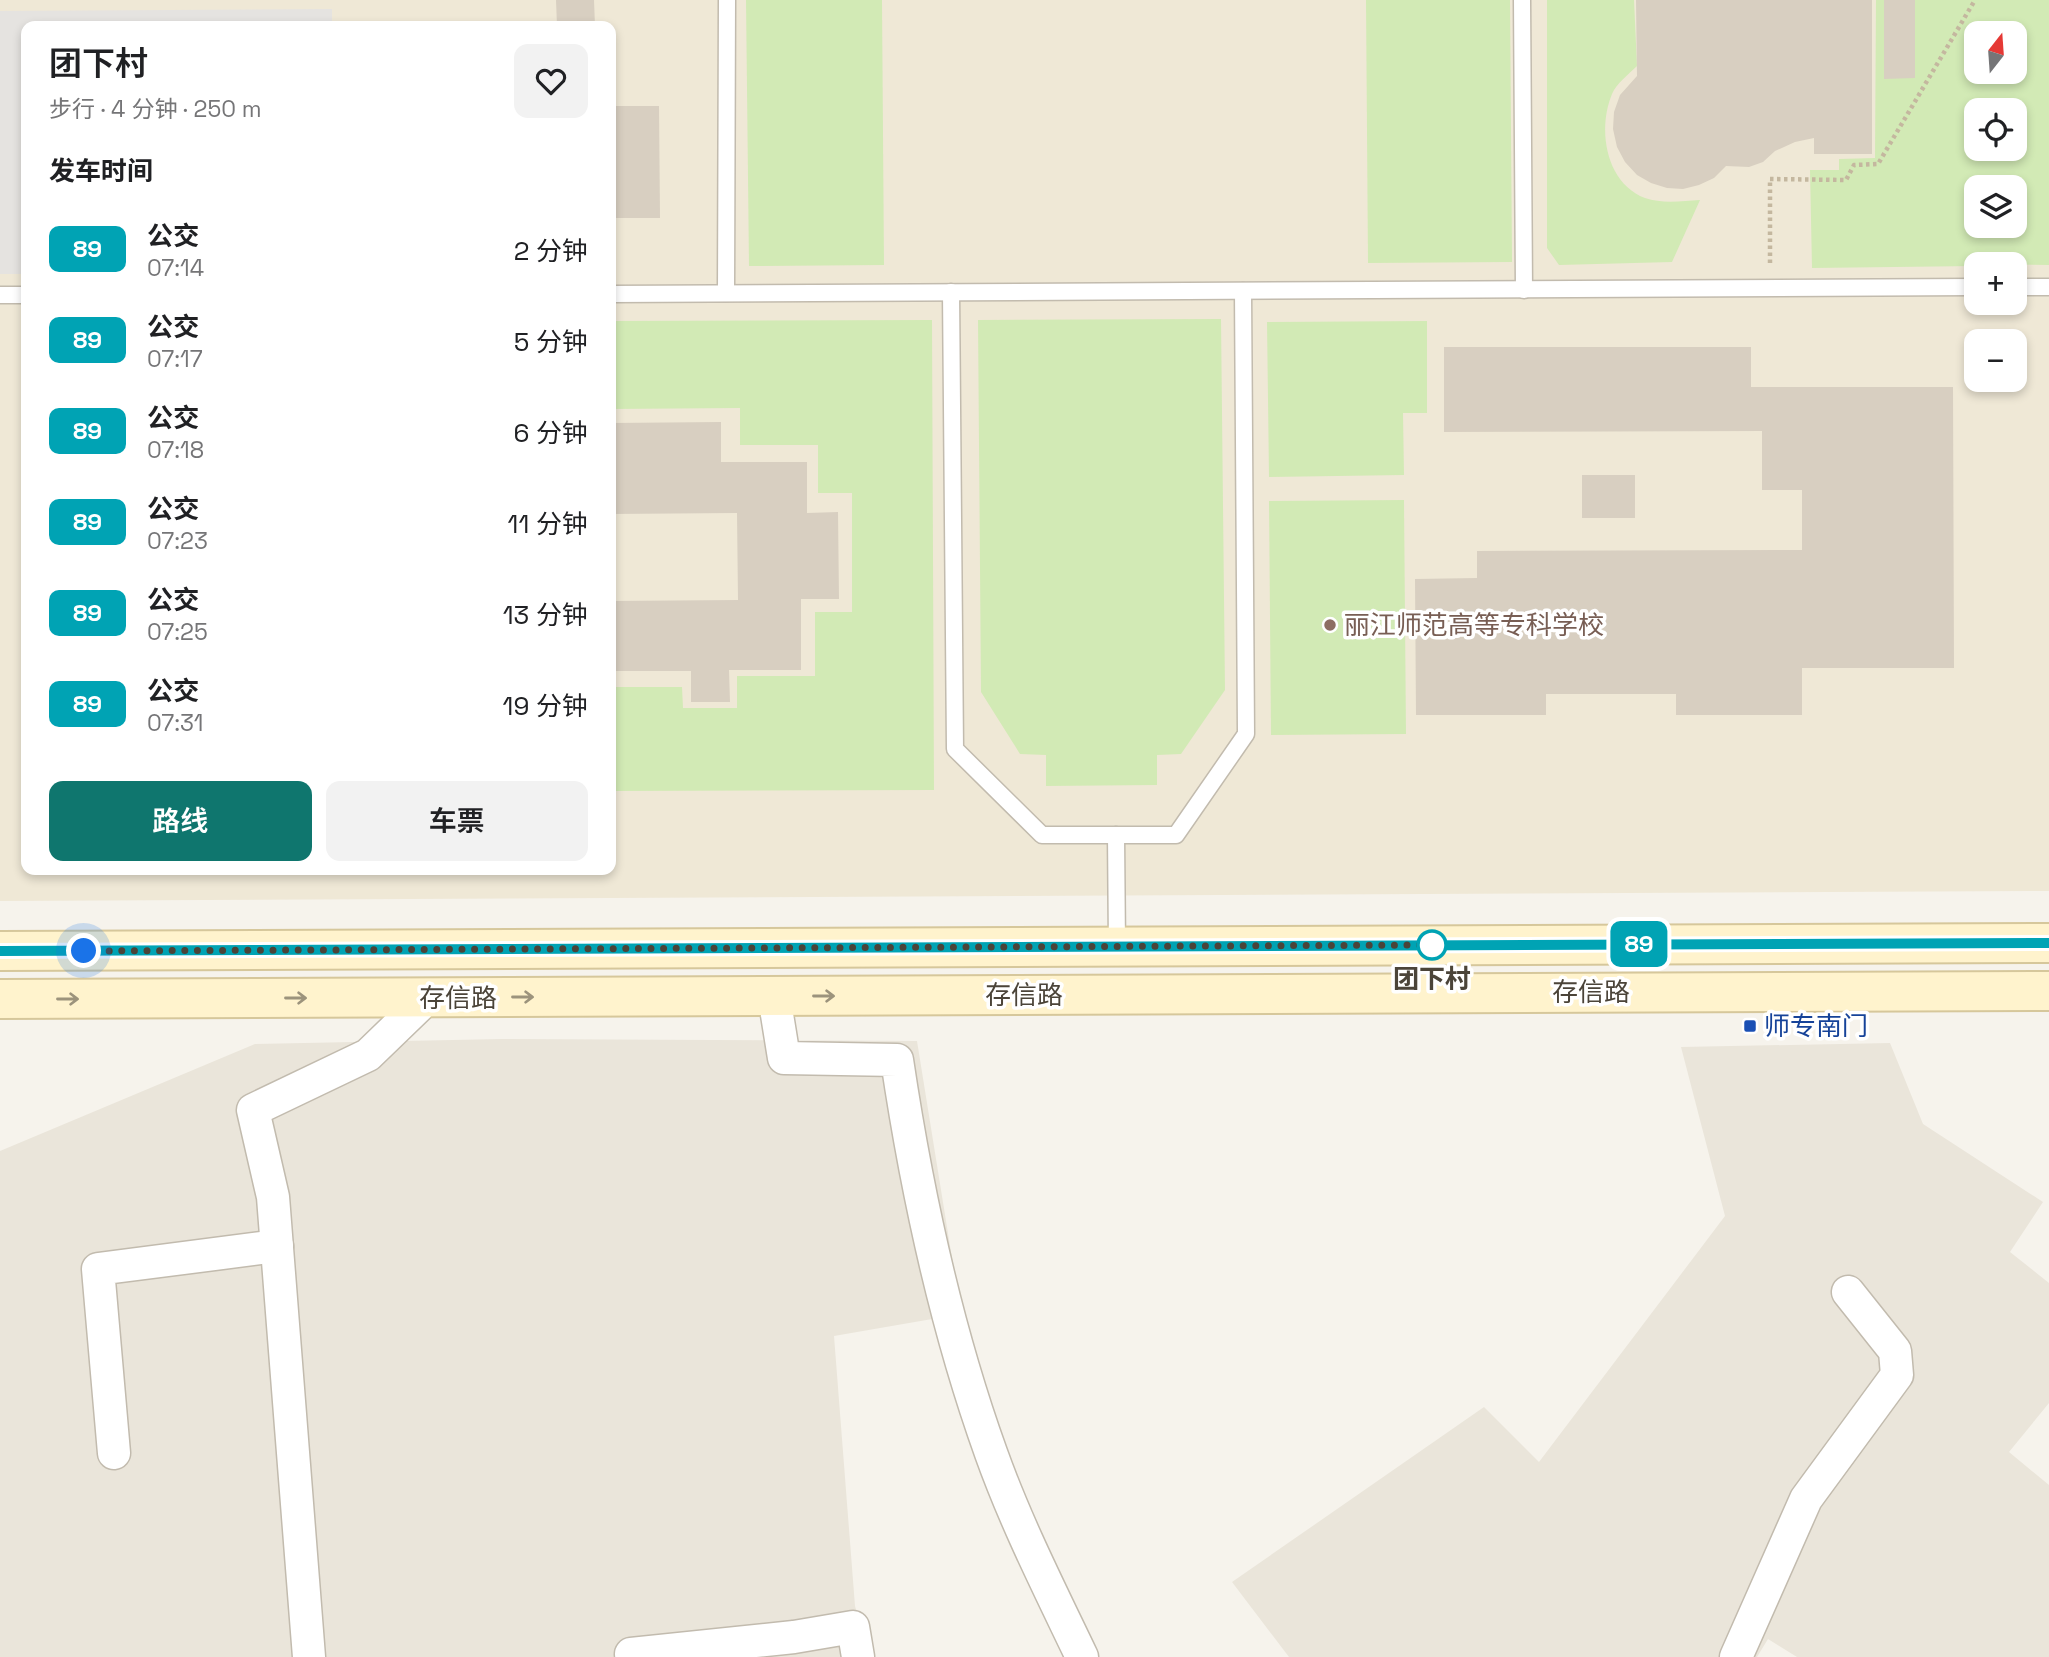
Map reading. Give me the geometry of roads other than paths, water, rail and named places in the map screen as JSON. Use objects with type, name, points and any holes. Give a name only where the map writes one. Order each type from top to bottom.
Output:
[{"type":"street","name":"存信路","points":[[0,951],[2049,943]]},
{"type":"street","name":"存信路","points":[[0,999],[2049,990]]},
{"type":"street","points":[[774,996],[784,1058],[897,1060],[923,1215],[964,1374],[1023,1534],[1082,1657]]},
{"type":"street","points":[[309,1657],[273,1196],[253,1110],[368,1055],[427,998]]},
{"type":"street","points":[[114,1453],[98,1269],[277,1246]]},
{"type":"street","points":[[1736,1657],[1806,1499],[1897,1375],[1895,1351],[1848,1292]]},
{"type":"street","points":[[631,1654],[853,1628],[858,1657]]},
{"type":"lane","points":[[726,293],[727,0]]},
{"type":"lane","points":[[1522,0],[1524,290]]},
{"type":"lane","points":[[616,294],[1964,287]]},
{"type":"lane","points":[[2027,287],[2049,287]]},
{"type":"lane","points":[[951,292],[955,749],[1042,835],[1177,835],[1246,734],[1243,291]]},
{"type":"lane","points":[[0,295],[21,295]]},
{"type":"lane","points":[[1116,835],[1117,947]]},
{"type":"place","name":"丽江师范高等专科学校","points":[[1330,625]]},
{"type":"place","name":"团下村","points":[[1432,945]]},
{"type":"place","name":"师专南门","points":[[1750,1026]]}]
